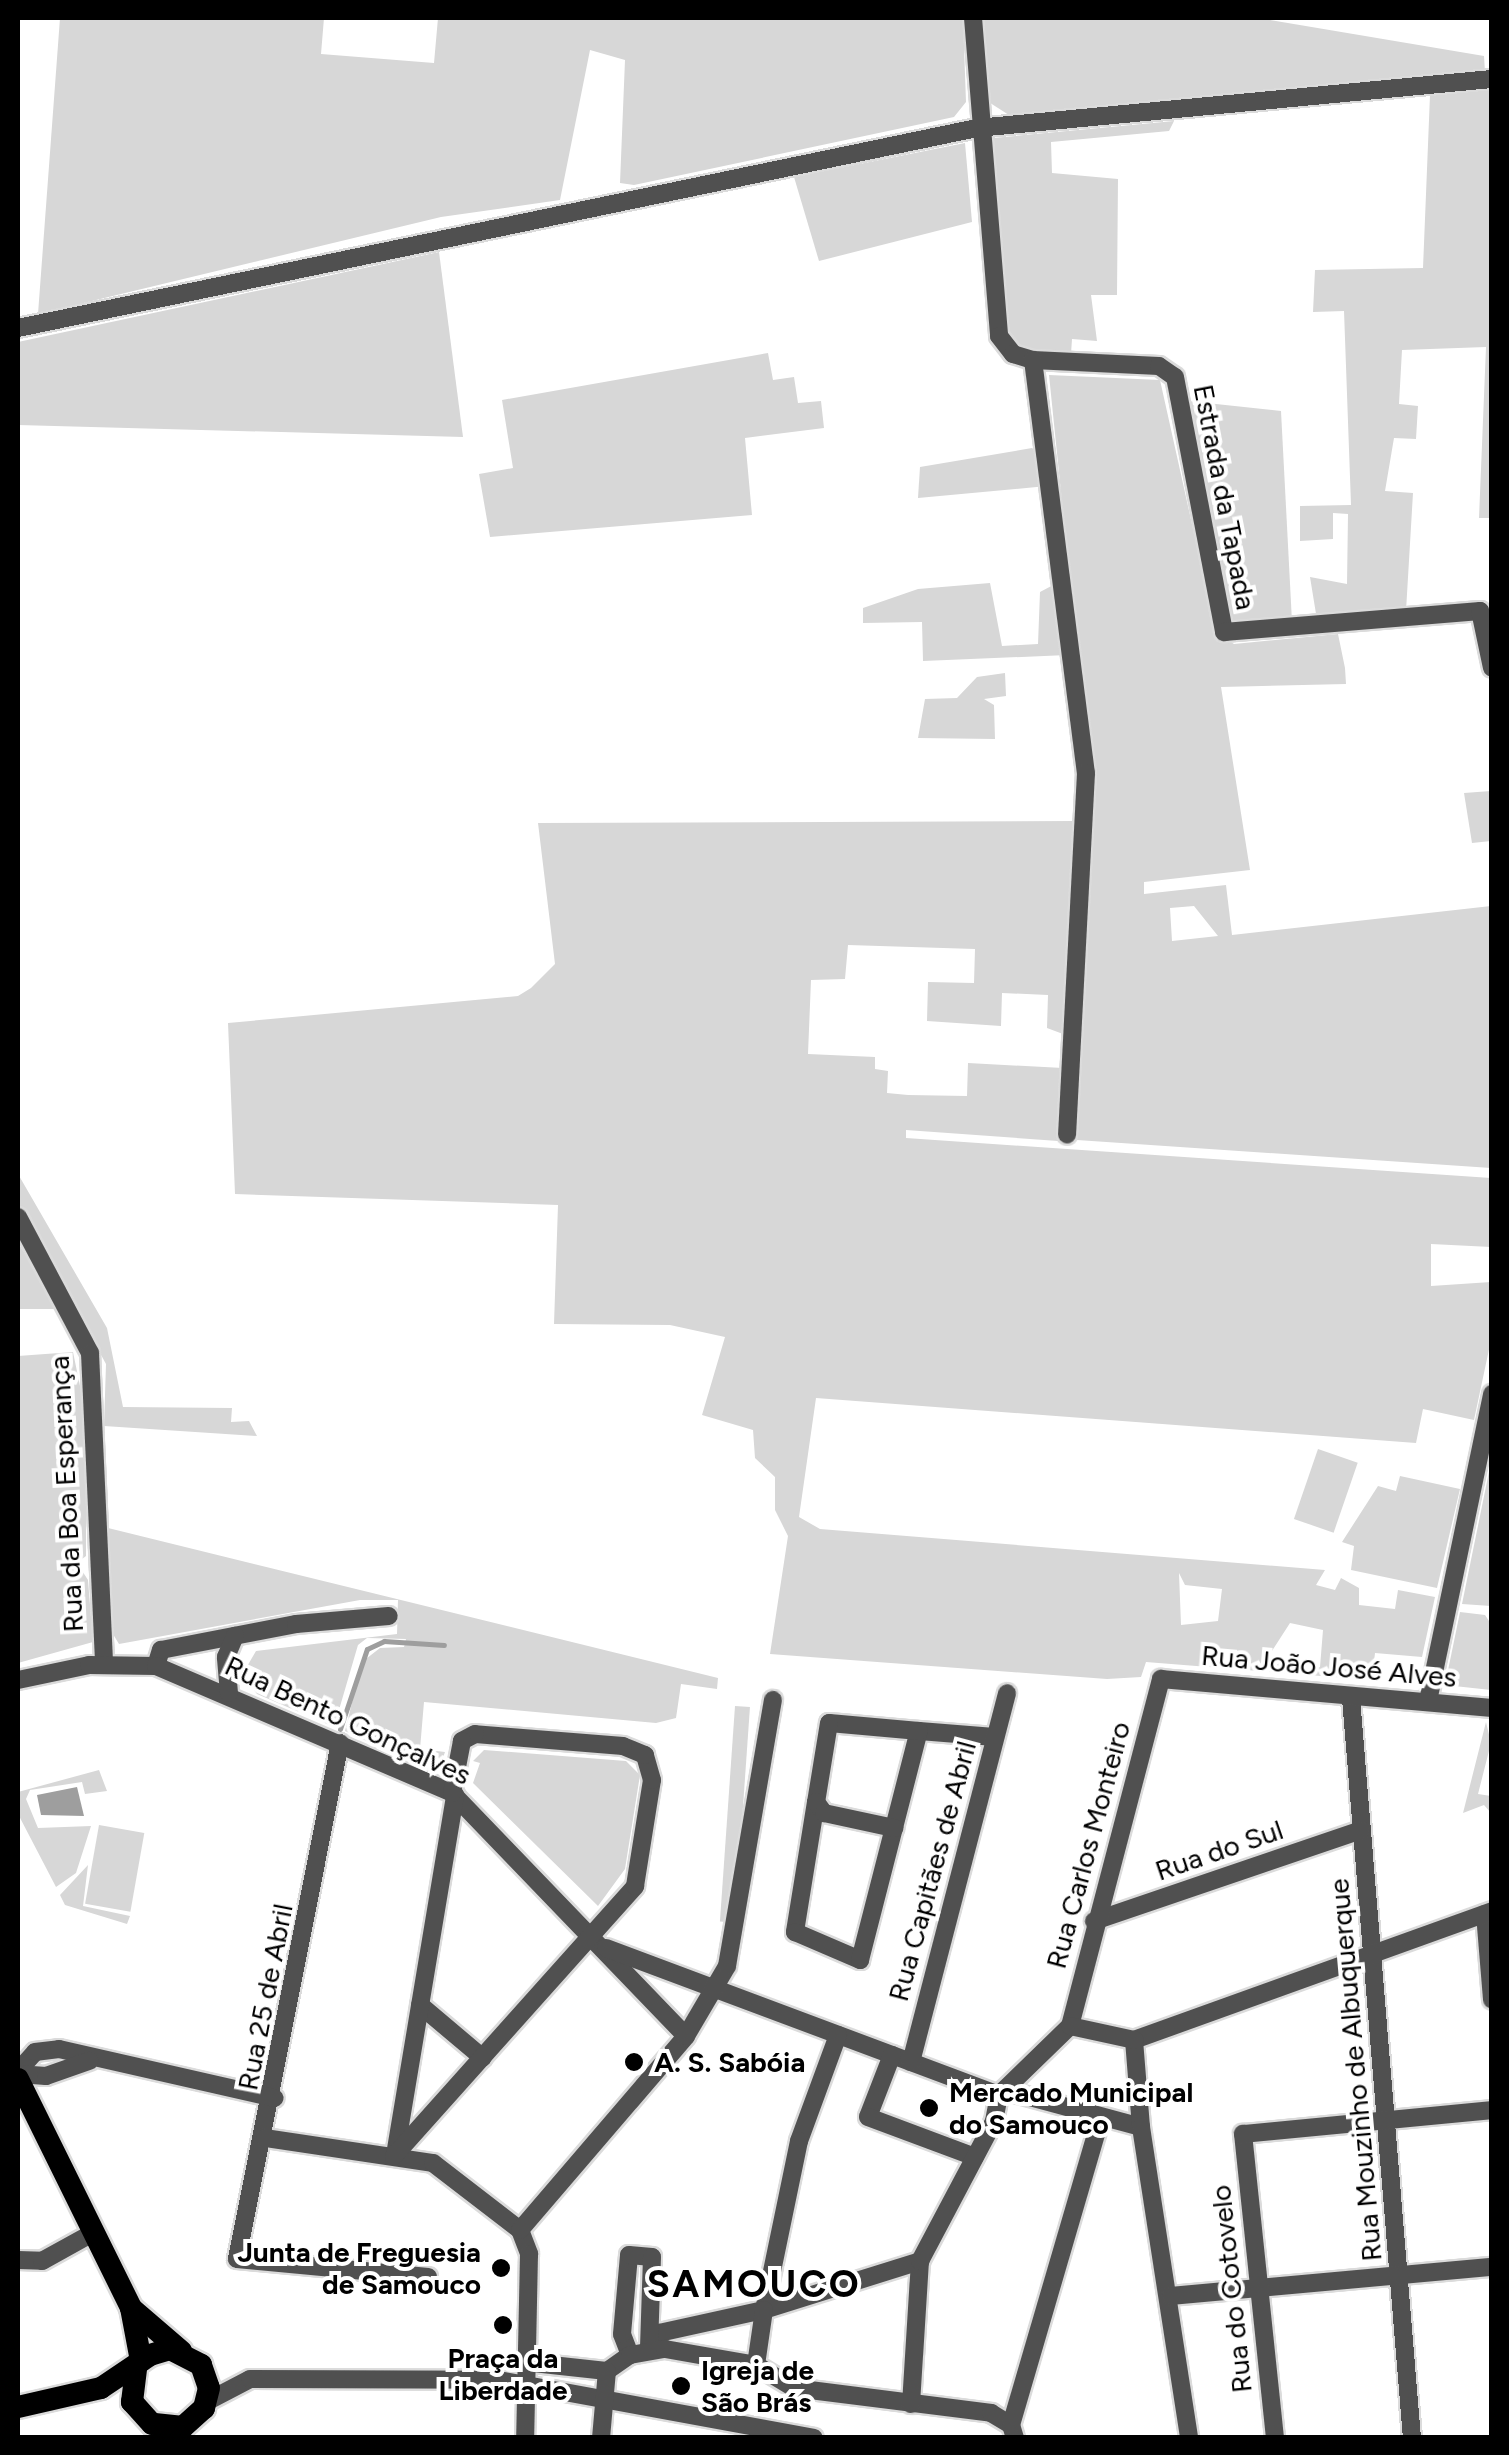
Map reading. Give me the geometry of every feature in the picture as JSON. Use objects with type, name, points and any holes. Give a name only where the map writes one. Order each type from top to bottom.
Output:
[{"type":"main road","points":[[18,2074],[91,2234],[131,2308],[139,2364],[130,2390],[149,2425]]},
{"type":"main road","points":[[84,2394],[149,2425],[182,2426],[200,2418],[207,2376],[131,2308]]},
{"type":"main road","points":[[18,2407],[84,2394],[139,2364],[181,2351]]},
{"type":"street","points":[[973,18],[992,315],[1013,354],[1034,360],[1086,773],[1066,1135]]},
{"type":"street","points":[[18,328],[978,128],[1492,79]]},
{"type":"street","name":"Estrada da Tapada","points":[[1034,360],[1159,366],[1175,377],[1219,623],[1232,637],[1480,611],[1492,668]]},
{"type":"street","name":"Rua da Boa Esperança","points":[[18,1217],[90,1353],[104,1664]]},
{"type":"street","points":[[1428,1701],[1492,1394]]},
{"type":"street","points":[[156,1666],[160,1650],[389,1616]]},
{"type":"street","points":[[230,1693],[226,1657],[235,1636]]},
{"type":"street","name":"Rua Bento Gonçalves","points":[[18,1680],[104,1664],[156,1666],[230,1693],[453,1794],[686,2036]]},
{"type":"street","name":"Rua João José Alves","points":[[1161,1678],[1492,1708]]},
{"type":"street","name":"Rua Carlos Monteiro","points":[[1070,2026],[1094,1921],[1161,1678]]},
{"type":"street","name":"Rua Capitães de Abril","points":[[911,2062],[1007,1693]]},
{"type":"street","name":"Rua Mouzinho de Albuquerque","points":[[1351,1698],[1361,1830],[1378,1957],[1412,2438]]},
{"type":"street","points":[[520,2230],[686,2036],[716,1987],[732,1947],[772,1700]]},
{"type":"street","points":[[919,1730],[860,1960],[796,1932],[829,1723],[919,1730],[996,1736]]},
{"type":"street","points":[[476,1734],[622,1746],[645,1755],[652,1780],[635,1886],[595,1940],[394,2156],[462,1741],[476,1734]]},
{"type":"street","name":"Rua 25 de Abril","points":[[340,1743],[275,2098],[237,2259],[428,2277]]},
{"type":"street","points":[[816,1802],[824,1813],[894,1828]]},
{"type":"street","name":"Rua do Sul","points":[[1094,1921],[1361,1830]]},
{"type":"street","points":[[911,2404],[920,2261],[975,2157],[1001,2093],[1070,2026],[1134,2040],[1378,1957],[1488,1912],[1492,2000]]},
{"type":"street","name":"Rua Bento Gonçalves","points":[[595,1940],[1001,2093],[1141,2128]]},
{"type":"street","points":[[420,2005],[483,2058]]},
{"type":"street","points":[[756,2365],[799,2140],[838,2034]]},
{"type":"street","points":[[1134,2040],[1141,2128],[1189,2438]]},
{"type":"street","points":[[18,2074],[46,2049],[275,2098]]},
{"type":"street","points":[[892,2055],[868,2117],[975,2157]]},
{"type":"street","points":[[1388,2119],[1492,2110]]},
{"type":"street","points":[[524,2362],[607,2370],[630,2355],[649,2349],[756,2365],[794,2388],[991,2413],[1013,2431],[1101,2118]]},
{"type":"street","name":"Rua do Cotovelo","points":[[1275,2438],[1243,2134],[1388,2119]]},
{"type":"street","points":[[266,2138],[443,2166],[520,2230],[529,2254],[525,2438]]},
{"type":"street","points":[[18,2260],[42,2261],[91,2234]]},
{"type":"street","points":[[630,2355],[622,2334],[629,2255],[652,2257],[649,2349]]},
{"type":"street","points":[[649,2349],[659,2333],[764,2310],[920,2261]]},
{"type":"street","points":[[1170,2296],[1492,2268]]},
{"type":"street","points":[[602,2438],[607,2370]]},
{"type":"street","points":[[200,2418],[269,2378],[524,2384],[814,2438]]},
{"type":"shaded area","points":[[60,18],[324,18],[321,54],[434,63],[438,18],[963,18],[966,102],[954,117],[634,185],[620,183],[625,60],[590,50],[560,200],[441,217],[38,314]]},
{"type":"shaded area","points":[[982,18],[1258,18],[1484,56],[1485,72],[1012,117],[984,99]]},
{"type":"shaded area","points":[[1491,90],[1491,518],[1479,518],[1486,347],[1402,350],[1399,404],[1418,406],[1416,439],[1394,438],[1385,491],[1413,493],[1406,611],[1317,620],[1310,577],[1347,584],[1348,514],[1333,513],[1333,539],[1300,541],[1300,506],[1351,505],[1344,311],[1313,312],[1315,270],[1423,268],[1430,95]]},
{"type":"shaded area","points":[[1174,121],[1169,131],[1051,142],[1052,173],[1118,179],[1117,295],[1091,295],[1097,341],[1072,339],[1071,354],[1022,350],[1005,332],[993,138]]},
{"type":"shaded area","points":[[965,143],[972,222],[819,261],[794,177]]},
{"type":"shaded area","points":[[439,252],[463,437],[18,425],[18,342]]},
{"type":"shaded area","points":[[768,353],[773,380],[794,377],[798,403],[821,401],[824,428],[745,438],[752,515],[490,537],[479,474],[513,468],[502,400]]},
{"type":"shaded area","points":[[1049,375],[1160,380],[1216,632],[1234,644],[1338,634],[1345,668],[1346,684],[1221,687],[1250,870],[1144,882],[1144,894],[1226,885],[1232,935],[1491,906],[1491,1168],[1077,1140],[1090,776]],"holes":[[[1194,906],[1218,936],[1172,941],[1170,908]]]},
{"type":"shaded area","points":[[1188,401],[1281,411],[1292,622],[1230,629]]},
{"type":"shaded area","points":[[1032,448],[1043,456],[1047,486],[918,498],[920,467]]},
{"type":"shaded area","points":[[990,583],[1002,646],[1038,644],[1040,592],[1057,583],[1067,655],[923,661],[922,622],[863,623],[863,608],[918,589]]},
{"type":"shaded area","points":[[1005,673],[1006,696],[984,699],[994,705],[995,739],[918,738],[925,699],[957,698],[977,677]]},
{"type":"shaded area","points":[[1491,791],[1491,841],[1472,843],[1464,793]]},
{"type":"shaded area","points":[[1076,821],[1063,1034],[1047,1028],[1048,995],[1002,993],[1001,1026],[927,1021],[928,982],[974,983],[975,949],[848,945],[845,979],[811,980],[808,1054],[875,1057],[875,1069],[888,1071],[887,1093],[908,1095],[967,1096],[968,1063],[1063,1068],[1058,1141],[906,1130],[906,1138],[1491,1178],[1491,1247],[1431,1244],[1431,1286],[1491,1282],[1491,1340],[1474,1420],[1423,1409],[1416,1443],[816,1398],[799,1517],[820,1529],[1325,1570],[1316,1585],[1335,1590],[1341,1578],[1359,1588],[1359,1605],[1395,1609],[1398,1590],[1435,1597],[1422,1657],[1375,1653],[1372,1680],[1269,1672],[1281,1661],[1281,1672],[1320,1667],[1323,1630],[1290,1623],[1259,1671],[1146,1662],[1141,1677],[1107,1679],[770,1654],[788,1536],[775,1510],[775,1477],[755,1458],[753,1430],[702,1415],[725,1337],[670,1325],[554,1324],[558,1205],[235,1194],[228,1023],[518,996],[531,988],[555,964],[538,823]],"holes":[[[1179,1573],[1185,1585],[1222,1589],[1218,1621],[1181,1625]]]},
{"type":"shaded area","points":[[18,1174],[107,1328],[123,1407],[232,1408],[231,1422],[249,1421],[257,1436],[104,1426],[106,1364],[18,1203]]},
{"type":"shaded area","points":[[18,1243],[55,1299],[60,1309],[18,1309]]},
{"type":"shaded area","points":[[73,1352],[86,1415],[86,1556],[77,1563],[88,1580],[93,1642],[18,1663],[18,1356]]},
{"type":"shaded area","points":[[1318,1449],[1358,1463],[1334,1533],[1294,1519]]},
{"type":"shaded area","points":[[1491,1462],[1491,1606],[1462,1604]]},
{"type":"shaded area","points":[[1400,1476],[1460,1489],[1437,1588],[1351,1570],[1354,1546],[1342,1542],[1378,1486],[1396,1491]]},
{"type":"shaded area","points":[[104,1527],[718,1678],[717,1689],[681,1684],[676,1718],[656,1723],[424,1702],[420,1749],[445,1752],[439,1769],[429,1770],[345,1731],[362,1662],[380,1648],[404,1647],[406,1639],[367,1638],[358,1645],[334,1727],[257,1694],[242,1675],[256,1651],[397,1634],[398,1600],[360,1600],[119,1644],[108,1626]]},
{"type":"shaded area","points":[[1460,1612],[1485,1615],[1491,1624],[1491,1690],[1445,1685]]},
{"type":"shaded area","points":[[735,1706],[750,1707],[735,1923],[720,1921]]},
{"type":"shaded area","points":[[1486,1722],[1491,1743],[1478,1794],[1491,1796],[1491,1813],[1484,1805],[1463,1813]]},
{"type":"shaded area","points":[[484,1750],[626,1761],[640,1775],[625,1869],[598,1906],[473,1783],[480,1763],[473,1761]]},
{"type":"shaded area","points":[[99,1770],[107,1791],[85,1794],[82,1782],[30,1790],[26,1799],[38,1828],[91,1826],[76,1873],[56,1887],[18,1814],[18,1792]]},
{"type":"shaded area","points":[[77,1787],[84,1816],[41,1815],[37,1795]]},
{"type":"shaded area","points":[[99,1825],[144,1833],[130,1912],[85,1904]]},
{"type":"shaded area","points":[[88,1865],[83,1906],[130,1916],[127,1924],[65,1905],[60,1895]]},
{"type":"waterway","points":[[340,1729],[367,1649],[384,1641],[444,1645]]},
{"type":"place","name":"A. S. Sabóia","points":[[634,2062]]},
{"type":"place","name":"Mercado Municipal do Samouco","points":[[929,2108]]},
{"type":"place","name":"Junta de Freguesia de Samouco","points":[[501,2268]]},
{"type":"place","name":"Praça da Liberdade","points":[[503,2325]]},
{"type":"place","name":"Igreja de São Brás","points":[[681,2386]]},
{"type":"district","name":"SAMOUCO","points":[[754,2285]]}]
